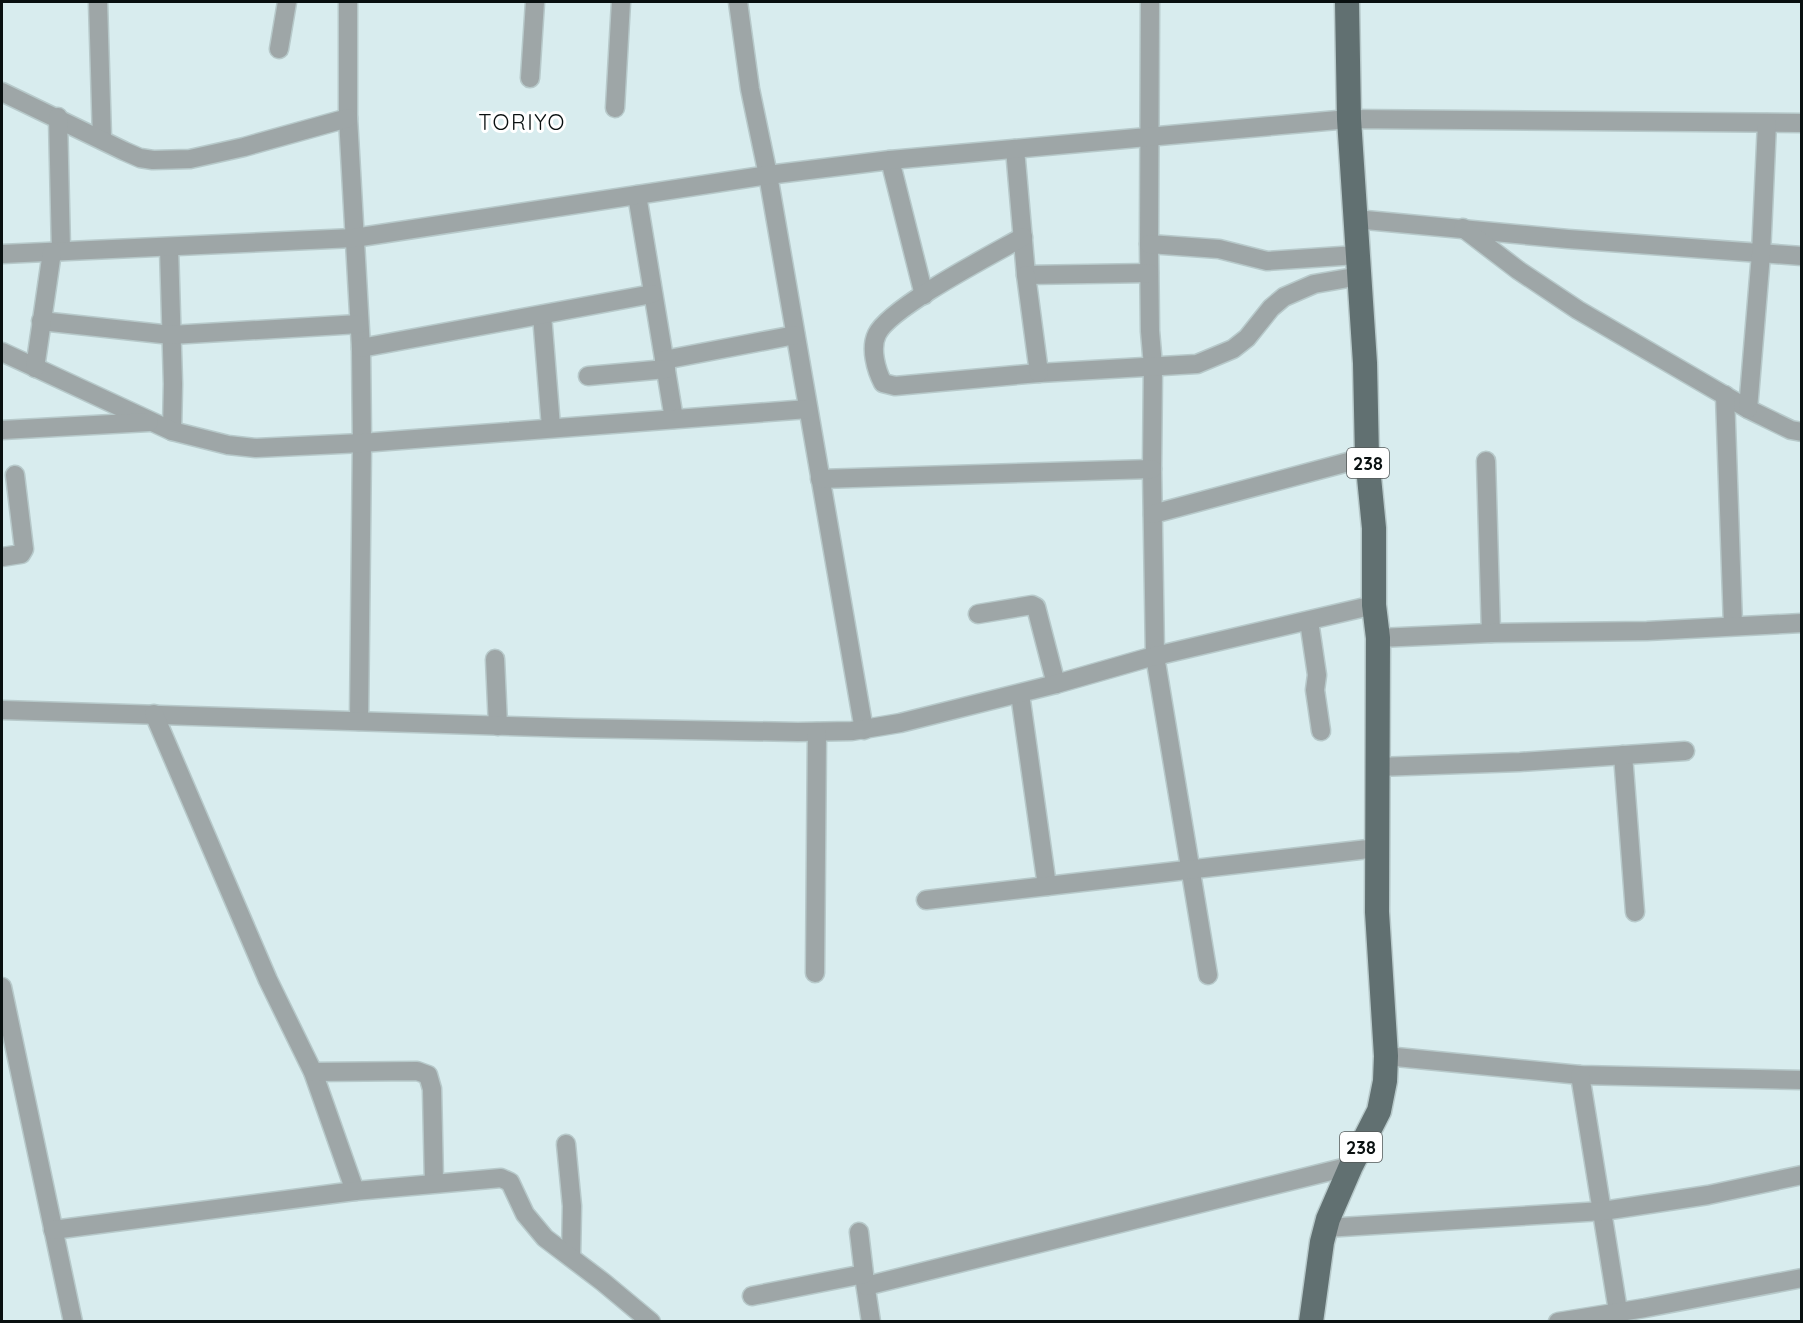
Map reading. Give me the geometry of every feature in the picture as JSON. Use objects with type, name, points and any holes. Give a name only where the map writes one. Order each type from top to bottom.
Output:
[{"type":"main road","name":"238","points":[[1311,1322],[1325,1228],[1351,1166],[1379,1111],[1385,1082],[1386,1056],[1377,926],[1378,638],[1374,605],[1374,528],[1367,457],[1349,119],[1347,2]]},
{"type":"street","points":[[98,2],[102,139]]},
{"type":"street","points":[[279,49],[287,2]]},
{"type":"street","points":[[348,2],[348,118],[361,348],[359,721]]},
{"type":"street","points":[[530,78],[535,2]]},
{"type":"street","points":[[615,108],[621,2]]},
{"type":"street","points":[[738,2],[750,89],[768,176],[864,730]]},
{"type":"street","points":[[1150,2],[1149,273],[1153,366],[1155,656],[1208,975]]},
{"type":"street","points":[[2,92],[140,158],[173,161],[213,155],[348,118]]},
{"type":"street","points":[[35,368],[41,321],[56,252],[58,117]]},
{"type":"street","points":[[2,254],[354,238],[890,160],[1349,119],[1802,123]]},
{"type":"street","points":[[1748,409],[1761,254],[1767,123]]},
{"type":"street","points":[[1015,148],[1026,275],[1039,373]]},
{"type":"street","points":[[890,160],[924,295]]},
{"type":"street","points":[[638,195],[652,294],[674,419]]},
{"type":"street","points":[[1355,219],[1568,239],[1802,256]]},
{"type":"street","points":[[1463,228],[1518,270],[1578,310],[1748,409],[1791,430],[1802,432]]},
{"type":"street","points":[[1023,237],[924,295],[892,318],[876,335],[874,351],[883,383],[895,386],[1039,373],[1197,364],[1220,357],[1233,350],[1284,297],[1358,266]]},
{"type":"street","points":[[1149,244],[1219,249],[1267,261],[1358,266]]},
{"type":"street","points":[[169,248],[172,431]]},
{"type":"street","points":[[1026,275],[1149,273]]},
{"type":"street","points":[[361,348],[652,294]]},
{"type":"street","points":[[542,315],[551,427]]},
{"type":"street","points":[[41,321],[171,335],[359,324]]},
{"type":"street","points":[[588,375],[665,364],[795,335]]},
{"type":"street","points":[[2,352],[172,431],[228,445],[256,448],[362,443],[808,409]]},
{"type":"street","points":[[1725,395],[1733,625]]},
{"type":"street","points":[[2,430],[151,422]]},
{"type":"street","points":[[1153,514],[1367,457]]},
{"type":"street","points":[[1486,461],[1491,633]]},
{"type":"street","points":[[820,479],[1152,469]]},
{"type":"street","points":[[2,557],[18,555],[24,551],[9,502],[15,475]]},
{"type":"street","points":[[2,710],[498,726],[817,732],[864,730],[1020,694],[1155,656],[1374,605]]},
{"type":"street","points":[[978,615],[1036,607],[1056,684]]},
{"type":"street","points":[[1309,621],[1317,675],[1315,690],[1320,731]]},
{"type":"street","points":[[1378,638],[1491,633],[1647,631],[1802,623]]},
{"type":"street","points":[[495,659],[498,726]]},
{"type":"street","points":[[1020,694],[1047,886]]},
{"type":"street","points":[[154,714],[268,980],[313,1072],[355,1191]]},
{"type":"street","points":[[815,973],[817,732]]},
{"type":"street","points":[[1377,767],[1452,765],[1685,751]]},
{"type":"street","points":[[1623,755],[1635,912]]},
{"type":"street","points":[[926,900],[1377,848]]},
{"type":"street","points":[[2,987],[73,1322]]},
{"type":"street","points":[[1386,1056],[1580,1076],[1802,1080]]},
{"type":"street","points":[[313,1072],[417,1071],[428,1075],[432,1089],[434,1183]]},
{"type":"street","points":[[1580,1076],[1617,1311]]},
{"type":"street","points":[[566,1144],[572,1206],[571,1257]]},
{"type":"street","points":[[752,1296],[865,1280],[1351,1166]]},
{"type":"street","points":[[1325,1228],[1602,1211],[1708,1195],[1802,1174]]},
{"type":"street","points":[[53,1230],[355,1191],[490,1178],[505,1179],[512,1186],[525,1214],[545,1238],[651,1322]]},
{"type":"street","points":[[859,1232],[871,1322]]},
{"type":"street","points":[[1558,1322],[1617,1311],[1646,1315],[1802,1278]]},
{"type":"district","name":"TORIYO","points":[[522,122]]}]
